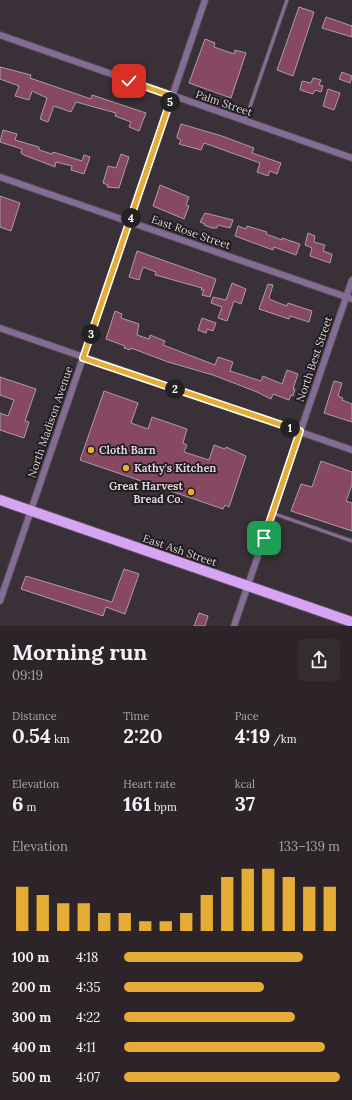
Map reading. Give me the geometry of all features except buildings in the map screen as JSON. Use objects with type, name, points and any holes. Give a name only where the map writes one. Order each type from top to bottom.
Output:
[{"type":"main road","name":"East Ash Street","points":[[0,500],[352,622]]},
{"type":"street","name":"North Madison Avenue","points":[[0,601],[205,0]]},
{"type":"street","name":"Palm Street","points":[[0,35],[352,158]]},
{"type":"street","name":"East Rose Street","points":[[0,177],[349,298]]},
{"type":"street","name":"North Best Street","points":[[234,626],[300,431],[349,298],[352,280]]},
{"type":"street","points":[[0,328],[352,450]]},
{"type":"lane","points":[[245,121],[287,0]]},
{"type":"lane","points":[[272,513],[352,541]]},
{"type":"lane","points":[[351,626],[352,622]]},
{"type":"place","name":"Cloth Barn","points":[[91,450]]},
{"type":"place","name":"Kathy's Kitchen","points":[[126,468]]},
{"type":"place","name":"Great Harvest Bread Co.","points":[[191,492]]},
{"type":"route","points":[[129,81],[172,96],[83,358],[300,431],[264,538]]}]
